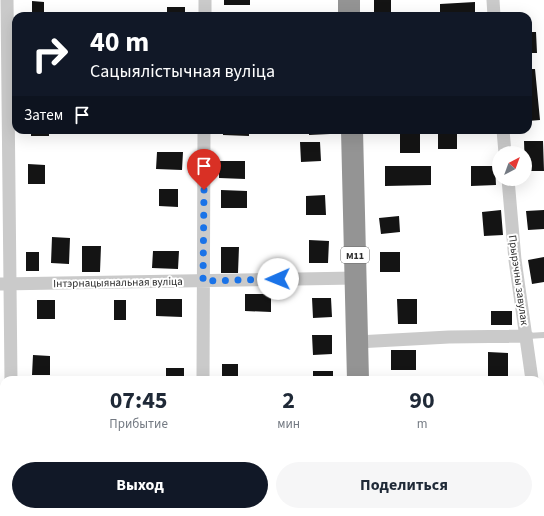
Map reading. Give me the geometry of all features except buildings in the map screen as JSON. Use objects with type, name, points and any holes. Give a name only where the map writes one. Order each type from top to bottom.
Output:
[{"type":"highway","points":[[349,0],[349,12]]},
{"type":"highway","name":"М11","points":[[352,134],[358,376]]},
{"type":"street","points":[[7,0],[5,283],[11,376]]},
{"type":"street","points":[[205,12],[206,0]]},
{"type":"street","points":[[493,0],[494,12]]},
{"type":"street","points":[[203,376],[204,134]]},
{"type":"street","points":[[504,134],[505,146]]},
{"type":"street","name":"Прырэчны завулак","points":[[509,186],[515,260],[532,376]]},
{"type":"street","name":"Інтэрнацыянальная вуліца","points":[[5,283],[356,278]]},
{"type":"street","points":[[357,342],[449,337],[527,336]]},
{"type":"lane","points":[[527,336],[544,335]]},
{"type":"route","points":[[204,190],[203,281],[278,279]]}]
